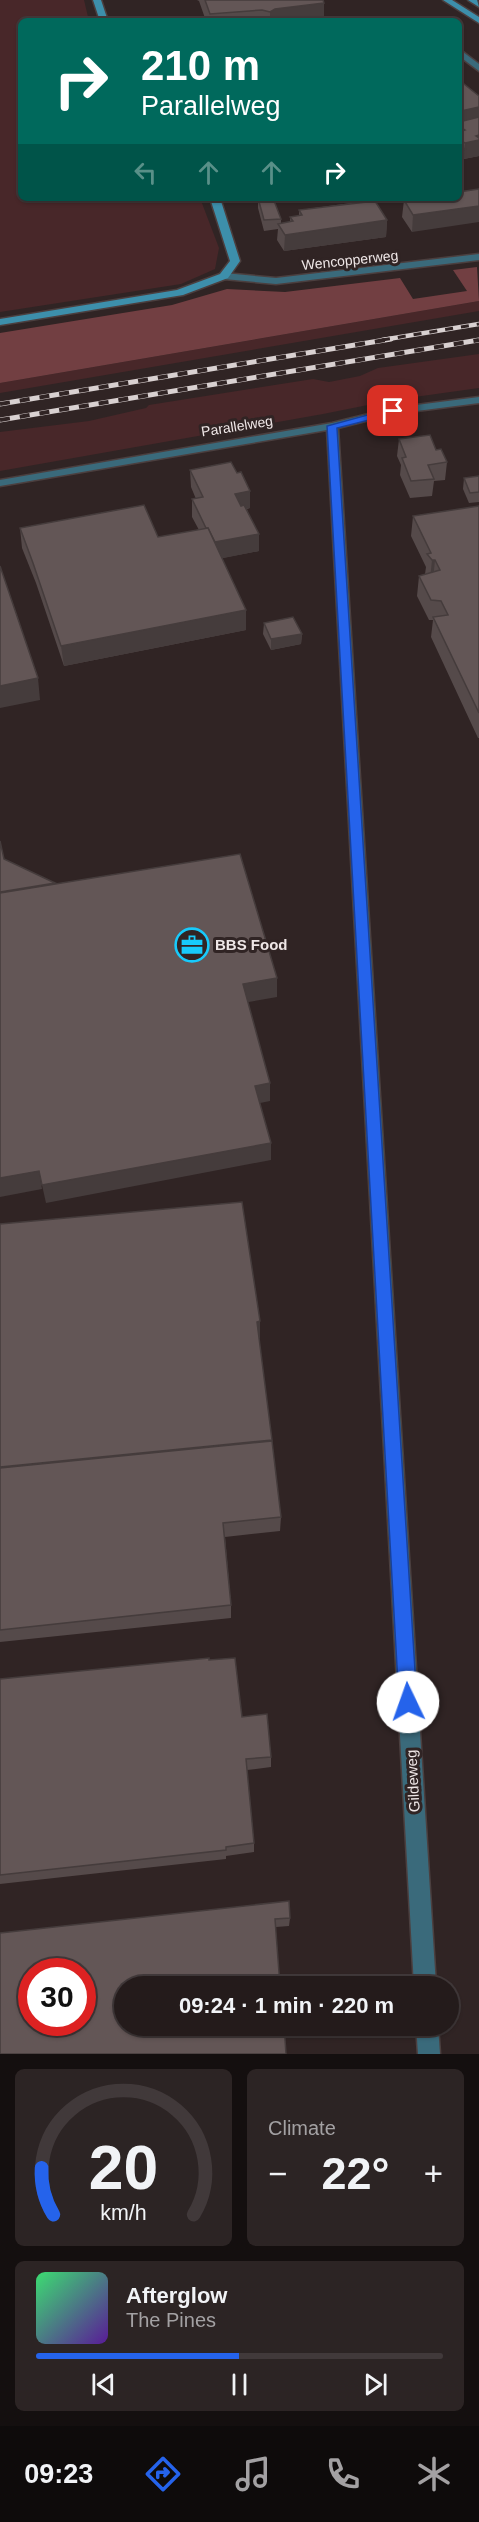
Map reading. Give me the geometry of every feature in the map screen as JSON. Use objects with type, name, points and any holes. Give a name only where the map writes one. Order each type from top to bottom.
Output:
[{"type":"street","points":[[97,0],[103,18]]},
{"type":"street","points":[[447,0],[479,21]]},
{"type":"street","points":[[472,0],[479,5]]},
{"type":"street","points":[[462,55],[479,69]]},
{"type":"street","points":[[216,201],[235,261],[225,276]]},
{"type":"street","name":"Wencopperweg","points":[[0,322],[179,293],[225,276],[276,281],[479,257]]},
{"type":"street","name":"Parallelweg","points":[[0,483],[222,443],[332,426],[393,411],[479,400]]},
{"type":"street","name":"Gildeweg","points":[[332,426],[424,1976]]},
{"type":"street","points":[[428,2036],[429,2054]]},
{"type":"shaded area","points":[[0,0],[84,0],[88,18],[18,18],[18,201],[201,201],[219,248],[215,269],[181,284],[0,312]]},
{"type":"shaded area","points":[[477,267],[479,301],[0,383],[0,333],[172,305],[227,289],[285,292],[400,278],[413,299],[467,291],[453,270]]},
{"type":"shaded area","points":[[479,301],[479,311],[0,393],[0,383]]},
{"type":"shaded area","points":[[479,354],[479,388],[393,400],[0,471],[0,432],[89,421],[146,408],[149,405],[313,379],[329,382],[360,376],[378,368]]},
{"type":"building","points":[[205,0],[323,0],[324,3],[275,9],[270,12],[262,10],[210,14]]},
{"type":"building","points":[[462,82],[479,96],[479,107],[462,111]]},
{"type":"building","points":[[479,117],[479,135],[476,136],[479,140],[462,142],[462,131],[465,130],[462,128],[462,121]]},
{"type":"building","points":[[479,189],[479,206],[413,215],[405,201],[462,201],[462,192]]},
{"type":"building","points":[[259,201],[274,201],[281,219],[264,220]]},
{"type":"building","points":[[375,201],[387,220],[285,235],[278,224],[293,221],[290,217],[302,215],[299,210]]},
{"type":"building","points":[[430,435],[436,450],[441,449],[447,462],[428,465],[434,479],[411,481],[402,458],[406,457],[399,439]]},
{"type":"building","points":[[231,462],[237,473],[241,472],[250,491],[235,494],[241,506],[244,505],[259,534],[215,542],[192,499],[203,497],[190,470]]},
{"type":"building","points":[[479,476],[479,492],[470,493],[464,478]]},
{"type":"building","points":[[144,505],[158,537],[208,528],[246,610],[61,646],[20,528]]},
{"type":"building","points":[[479,506],[479,713],[433,617],[448,615],[441,601],[431,600],[419,576],[440,570],[435,560],[427,554],[431,553],[413,516]]},
{"type":"building","points":[[0,566],[38,678],[0,686]]},
{"type":"building","points":[[293,617],[302,634],[271,639],[264,623]]},
{"type":"building","points":[[0,841],[4,859],[55,883],[0,892]]},
{"type":"building","points":[[240,854],[277,978],[243,984],[270,1083],[255,1086],[271,1143],[42,1185],[39,1171],[0,1178],[0,893]]},
{"type":"building","points":[[242,1202],[260,1321],[257,1322],[272,1440],[0,1467],[0,1224]]},
{"type":"building","points":[[272,1441],[281,1517],[223,1523],[231,1605],[0,1630],[0,1468]]},
{"type":"building","points":[[209,1658],[209,1660],[235,1658],[242,1717],[267,1714],[271,1757],[246,1759],[254,1843],[226,1847],[226,1850],[0,1875],[0,1679]]},
{"type":"building","points":[[289,1901],[290,1918],[275,1919],[279,1976],[114,1976],[114,2036],[285,2036],[286,2054],[0,2054],[0,1933]]},
{"type":"railway","points":[[382,340],[479,324]]},
{"type":"railway","points":[[0,404],[391,339]]},
{"type":"railway","points":[[0,420],[479,340]]},
{"type":"place","name":"BBS Food","points":[[192,945]]},
{"type":"route","points":[[393,411],[332,426],[408,1702]]}]
